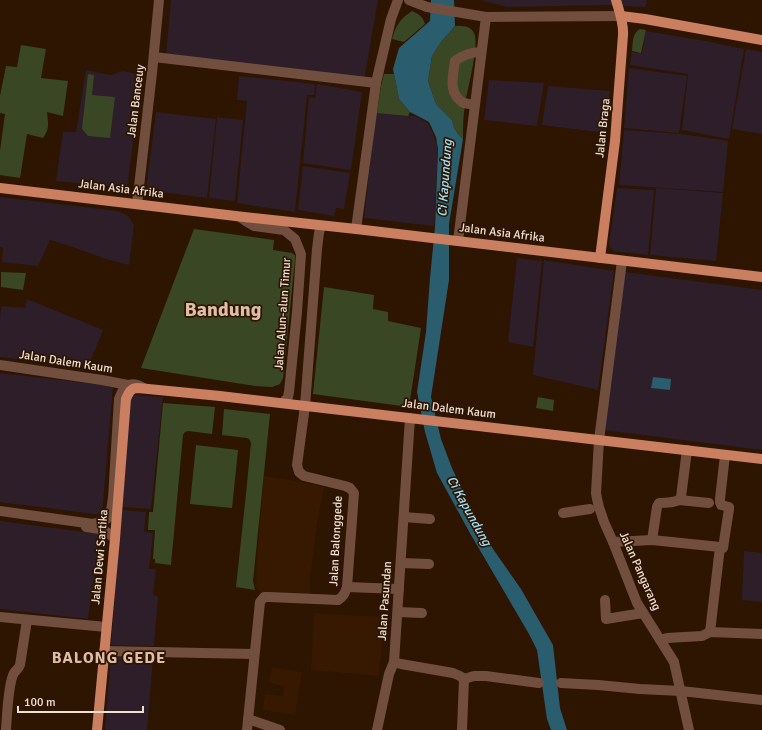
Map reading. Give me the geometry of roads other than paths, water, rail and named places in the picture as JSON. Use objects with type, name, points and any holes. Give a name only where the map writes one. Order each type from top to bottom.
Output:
[{"type":"main road","name":"Jalan Braga","points":[[600,258],[616,126],[623,35],[621,16],[616,0]]},
{"type":"main road","points":[[621,16],[762,40]]},
{"type":"main road","name":"Jalan Asia Afrika","points":[[0,188],[762,277]]},
{"type":"main road","name":"Jalan Dalem Kaum","points":[[130,387],[283,403],[762,459]]},
{"type":"main road","name":"Jalan Dewi Sartika","points":[[97,730],[115,540],[119,454],[126,399],[130,387]]},
{"type":"street","name":"Jalan Banceuy","points":[[137,204],[159,0]]},
{"type":"street","points":[[356,229],[376,83],[391,19],[398,0]]},
{"type":"street","points":[[409,0],[427,7],[486,18],[621,16]]},
{"type":"street","points":[[458,241],[486,18]]},
{"type":"street","points":[[474,105],[463,103],[454,94],[452,83],[455,61],[462,55],[472,52],[481,52]]},
{"type":"street","points":[[154,57],[376,83]]},
{"type":"street","name":"Jalan Asia Afrika","points":[[240,217],[254,226],[284,230]]},
{"type":"street","points":[[305,406],[317,249],[319,233],[322,226]]},
{"type":"street","name":"Jalan Alun-alun Timur","points":[[283,403],[288,397],[289,392],[301,262],[301,254],[295,239],[284,230]]},
{"type":"street","name":"Jalan Pangarang","points":[[622,261],[599,440],[596,493],[604,522],[632,591],[643,613],[674,662],[689,730]]},
{"type":"street","name":"Jalan Dalem Kaum","points":[[0,365],[102,380],[130,387]]},
{"type":"street","name":"Jalan Balonggede","points":[[247,730],[260,602],[264,597],[338,600],[343,596],[347,587],[354,493],[350,488],[304,476],[299,472],[297,465],[305,406]]},
{"type":"street","name":"Jalan Pasundan","points":[[377,730],[389,674],[394,662],[404,517],[414,418]]},
{"type":"street","points":[[679,500],[681,498],[687,450]]},
{"type":"street","points":[[0,511],[92,524],[102,522],[108,519],[111,513],[119,454]]},
{"type":"street","points":[[710,632],[720,548],[723,548],[729,509],[720,502],[725,454]]},
{"type":"street","points":[[652,540],[657,507],[659,503],[671,503],[679,500],[709,503]]},
{"type":"street","points":[[563,513],[590,509]]},
{"type":"street","points":[[0,515],[98,529],[106,531],[115,540]]},
{"type":"street","points":[[404,517],[430,519]]},
{"type":"street","points":[[613,542],[652,540],[720,548]]},
{"type":"street","points":[[401,563],[429,564]]},
{"type":"street","points":[[347,587],[399,590]]},
{"type":"street","points":[[605,600],[606,620],[643,613]]},
{"type":"street","points":[[398,612],[422,613]]},
{"type":"street","points":[[0,617],[106,627]]},
{"type":"street","points":[[6,730],[4,697],[14,673],[20,665],[27,620]]},
{"type":"street","points":[[660,640],[667,638],[702,636],[710,632],[762,634]]},
{"type":"street","points":[[104,651],[254,654]]},
{"type":"street","points":[[394,662],[453,673],[464,679]]},
{"type":"street","points":[[464,679],[474,676],[486,676],[540,682]]},
{"type":"street","points":[[462,730],[464,679]]},
{"type":"street","points":[[561,683],[681,691],[762,700]]},
{"type":"street","points":[[248,719],[280,730]]},
{"type":"water","name":"Ci Kapundung","points":[[431,0],[454,0],[455,26],[441,42],[432,56],[428,81],[436,104],[452,120],[454,128],[463,139],[449,224],[449,280],[431,397],[441,439],[465,496],[493,549],[521,589],[553,645],[560,708],[567,730],[551,730],[547,719],[537,650],[437,473],[425,432],[417,392],[426,332],[435,227],[438,149],[436,137],[429,122],[410,112],[399,99],[393,69],[399,48],[430,21]]},
{"type":"water","points":[[653,377],[671,379],[670,390],[651,388]]},
{"type":"district","name":"Bandung","points":[[223,309]]},
{"type":"district","name":"BALONG GEDE","points":[[109,658]]}]
